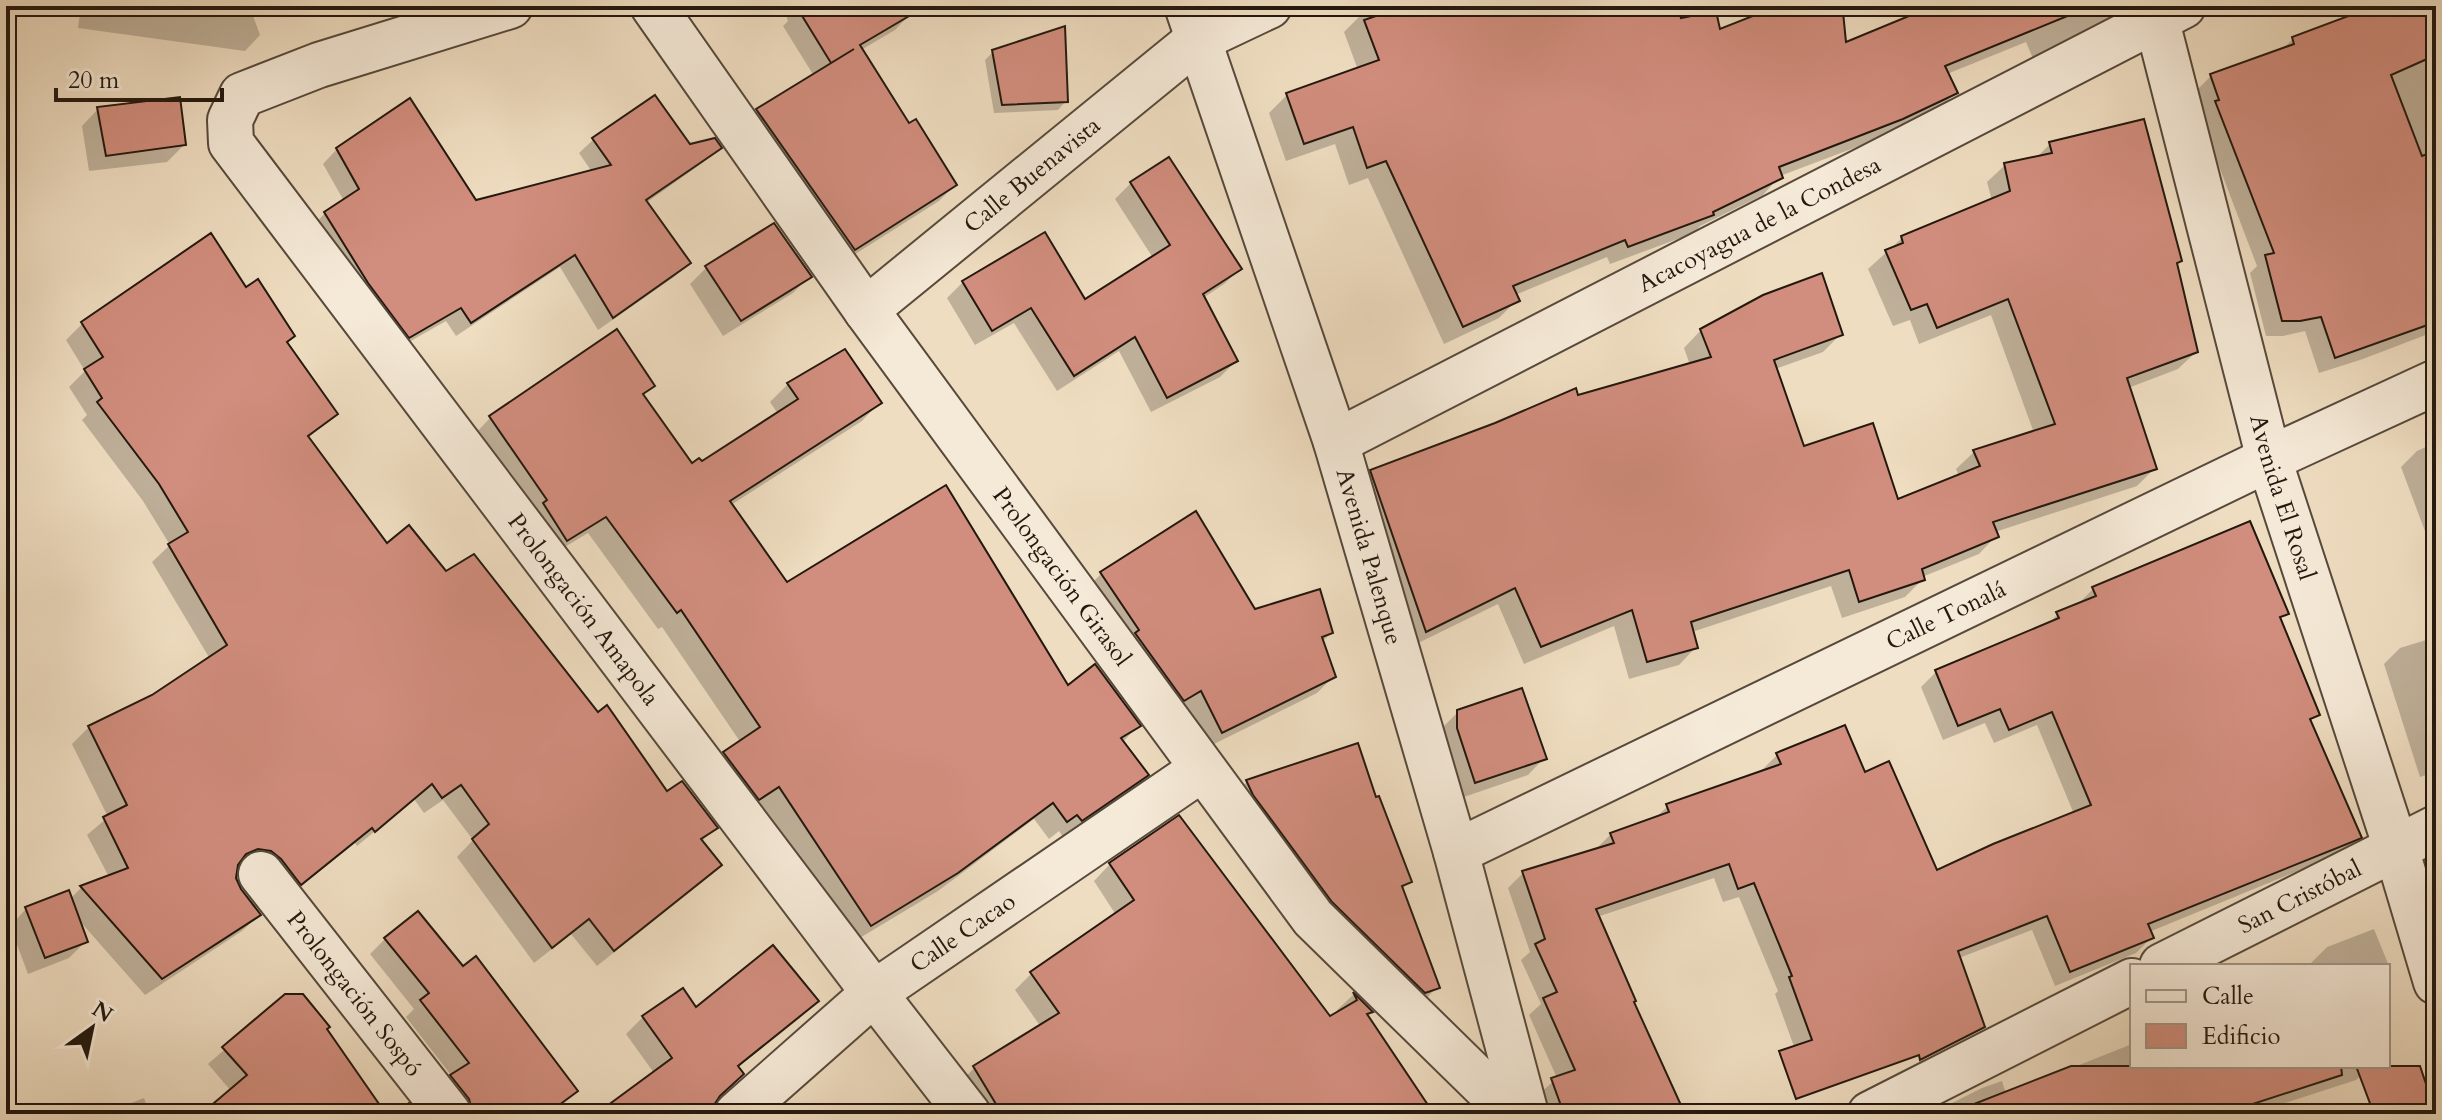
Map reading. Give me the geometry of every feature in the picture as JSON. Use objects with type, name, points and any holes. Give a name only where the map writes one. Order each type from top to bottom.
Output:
[{"type":"street","name":"Prolongación Amapola","points":[[510,6],[319,65],[242,95],[230,120],[231,143],[968,1114]]},
{"type":"street","name":"Prolongación Girasol","points":[[653,6],[866,310],[1313,918],[1513,1114]]},
{"type":"street","name":"Calle Buenavista","points":[[866,310],[1192,23],[1269,6]]},
{"type":"street","name":"Acacoyagua de la Condesa","points":[[1336,442],[2164,10]]},
{"type":"street","name":"Avenida El Rosal","points":[[2164,10],[2269,459],[2396,848],[2436,982]]},
{"type":"street","name":"Avenida Palenque","points":[[1192,23],[1336,442],[1456,852],[1526,1114]]},
{"type":"street","name":"Calle Tonalá","points":[[1456,852],[2269,459],[2436,382]]},
{"type":"street","name":"Calle Cacao","points":[[737,1114],[874,993],[1202,769]]},
{"type":"street","name":"San Cristóbal","points":[[2166,964],[2436,828]]},
{"type":"street","name":"Prolongación Sospó","points":[[261,874],[449,1114]]},
{"type":"street","points":[[1870,1114],[2130,982]]},
{"type":"building","points":[[796,6],[926,6],[860,45],[909,123],[916,119],[957,185],[855,250],[756,109],[854,49],[831,63]]},
{"type":"building","points":[[1405,6],[1678,6],[1681,18],[1716,11],[1720,29],[1778,6],[1825,6],[1828,14],[1843,12],[1846,42],[1933,6],[2087,8],[1945,66],[1958,93],[1903,119],[1779,167],[1783,178],[1713,212],[1714,215],[1628,247],[1625,240],[1513,286],[1520,301],[1463,327],[1386,161],[1367,168],[1353,127],[1304,144],[1286,93],[1379,60],[1364,20]]},
{"type":"building","points":[[2375,6],[2436,6],[2436,55],[2391,75],[2422,156],[2436,151],[2436,322],[2335,358],[2321,317],[2282,321],[2265,255],[2274,253],[2215,101],[2219,100],[2210,74],[2294,44],[2292,37]]},
{"type":"building","points":[[1065,26],[1068,102],[1002,105],[992,50]]},
{"type":"building","points":[[655,95],[690,144],[715,138],[722,148],[646,200],[691,263],[613,318],[575,255],[471,323],[461,308],[409,338],[368,283],[324,212],[359,189],[336,148],[410,98],[476,200],[611,165],[592,138]]},
{"type":"building","points":[[180,97],[186,145],[106,156],[97,107]]},
{"type":"building","points":[[2144,119],[2182,261],[2177,263],[2198,352],[2127,378],[2157,469],[1993,522],[1999,537],[1922,569],[1925,580],[1859,602],[1849,570],[1691,622],[1698,648],[1647,662],[1632,610],[1541,647],[1515,588],[1426,632],[1370,470],[1495,423],[1576,388],[1578,395],[1711,357],[1700,329],[1763,295],[1822,273],[1843,335],[1774,360],[1804,446],[1873,423],[1898,499],[1980,466],[1973,450],[2055,424],[2008,299],[1937,328],[1927,304],[1911,310],[1885,250],[1903,243],[1901,236],[2010,191],[2004,163],[2052,153],[2049,142]]},
{"type":"building","points":[[1169,157],[1242,269],[1203,294],[1238,361],[1167,398],[1135,337],[1074,376],[1031,308],[992,331],[962,281],[1045,232],[1085,299],[1170,245],[1130,182]]},
{"type":"building","points":[[774,223],[812,277],[741,321],[705,266]]},
{"type":"building","points":[[211,233],[246,287],[258,279],[295,336],[287,342],[338,414],[308,436],[387,543],[409,525],[446,571],[474,554],[598,712],[607,705],[667,791],[682,781],[718,828],[701,839],[722,865],[614,951],[589,919],[552,948],[472,839],[489,824],[461,785],[442,798],[432,784],[375,832],[372,828],[301,885],[271,851],[258,849],[246,854],[238,865],[236,878],[261,915],[162,979],[80,886],[128,868],[103,817],[127,805],[88,726],[152,695],[227,645],[168,544],[188,532],[159,484],[97,402],[102,398],[84,369],[103,357],[81,322]]},
{"type":"building","points":[[617,329],[655,386],[643,394],[692,463],[699,458],[702,461],[798,399],[787,383],[845,349],[882,403],[730,501],[787,582],[946,485],[1068,685],[1095,664],[1141,726],[1121,738],[1149,775],[1082,821],[1077,815],[1067,822],[1053,803],[958,873],[871,926],[779,787],[759,800],[723,752],[760,727],[681,610],[677,613],[606,517],[567,541],[543,503],[547,500],[489,416]]},
{"type":"building","points":[[1196,511],[1255,609],[1320,589],[1333,633],[1322,637],[1336,677],[1222,733],[1201,691],[1184,701],[1135,633],[1139,630],[1100,572]]},
{"type":"building","points":[[2250,521],[2289,614],[2280,617],[2320,715],[2310,719],[2362,838],[2148,924],[2154,938],[2070,972],[2047,916],[1958,951],[1985,1027],[1920,1060],[1919,1055],[1796,1099],[1779,1051],[1812,1040],[1789,977],[1792,976],[1754,883],[1738,889],[1729,864],[1596,909],[1685,1114],[1564,1114],[1551,1078],[1575,1070],[1543,998],[1557,992],[1535,944],[1545,939],[1522,871],[1614,843],[1610,833],[1669,812],[1666,804],[1781,764],[1776,753],[1845,725],[1865,772],[1889,761],[1937,870],[2091,805],[2052,712],[2009,730],[2000,709],[1958,726],[1935,670],[2059,618],[2056,612],[2096,596],[2092,587]]},
{"type":"building","points":[[1522,688],[1547,759],[1475,783],[1457,728],[1457,710]]},
{"type":"building","points":[[1358,743],[1376,797],[1379,796],[1412,882],[1402,886],[1440,988],[1425,993],[1332,902],[1253,795],[1246,780]]},
{"type":"building","points":[[1179,815],[1330,1016],[1357,1000],[1353,992],[1373,1012],[1367,1014],[1434,1114],[1002,1114],[973,1066],[1059,1013],[1030,972],[1134,900],[1109,863]]},
{"type":"building","points":[[69,890],[88,942],[45,958],[25,907]]},
{"type":"building","points":[[418,911],[463,966],[476,956],[578,1091],[547,1114],[473,1114],[469,1099],[450,1075],[469,1063],[420,1000],[429,993],[384,938]]},
{"type":"building","points":[[773,945],[819,1001],[738,1066],[744,1074],[720,1096],[713,1114],[596,1114],[672,1058],[642,1016],[683,988],[696,1007]]},
{"type":"building","points":[[285,994],[303,994],[330,1027],[327,1029],[386,1114],[201,1114],[247,1075],[222,1047]]},
{"type":"building","points":[[2071,1066],[2341,1068],[2342,1075],[2222,1114],[1957,1114],[1956,1111]]},
{"type":"building","points":[[2420,1066],[2436,1114],[2374,1114],[2357,1068]]},
{"type":"building","points":[[409,1103],[417,1114],[392,1114]]}]
